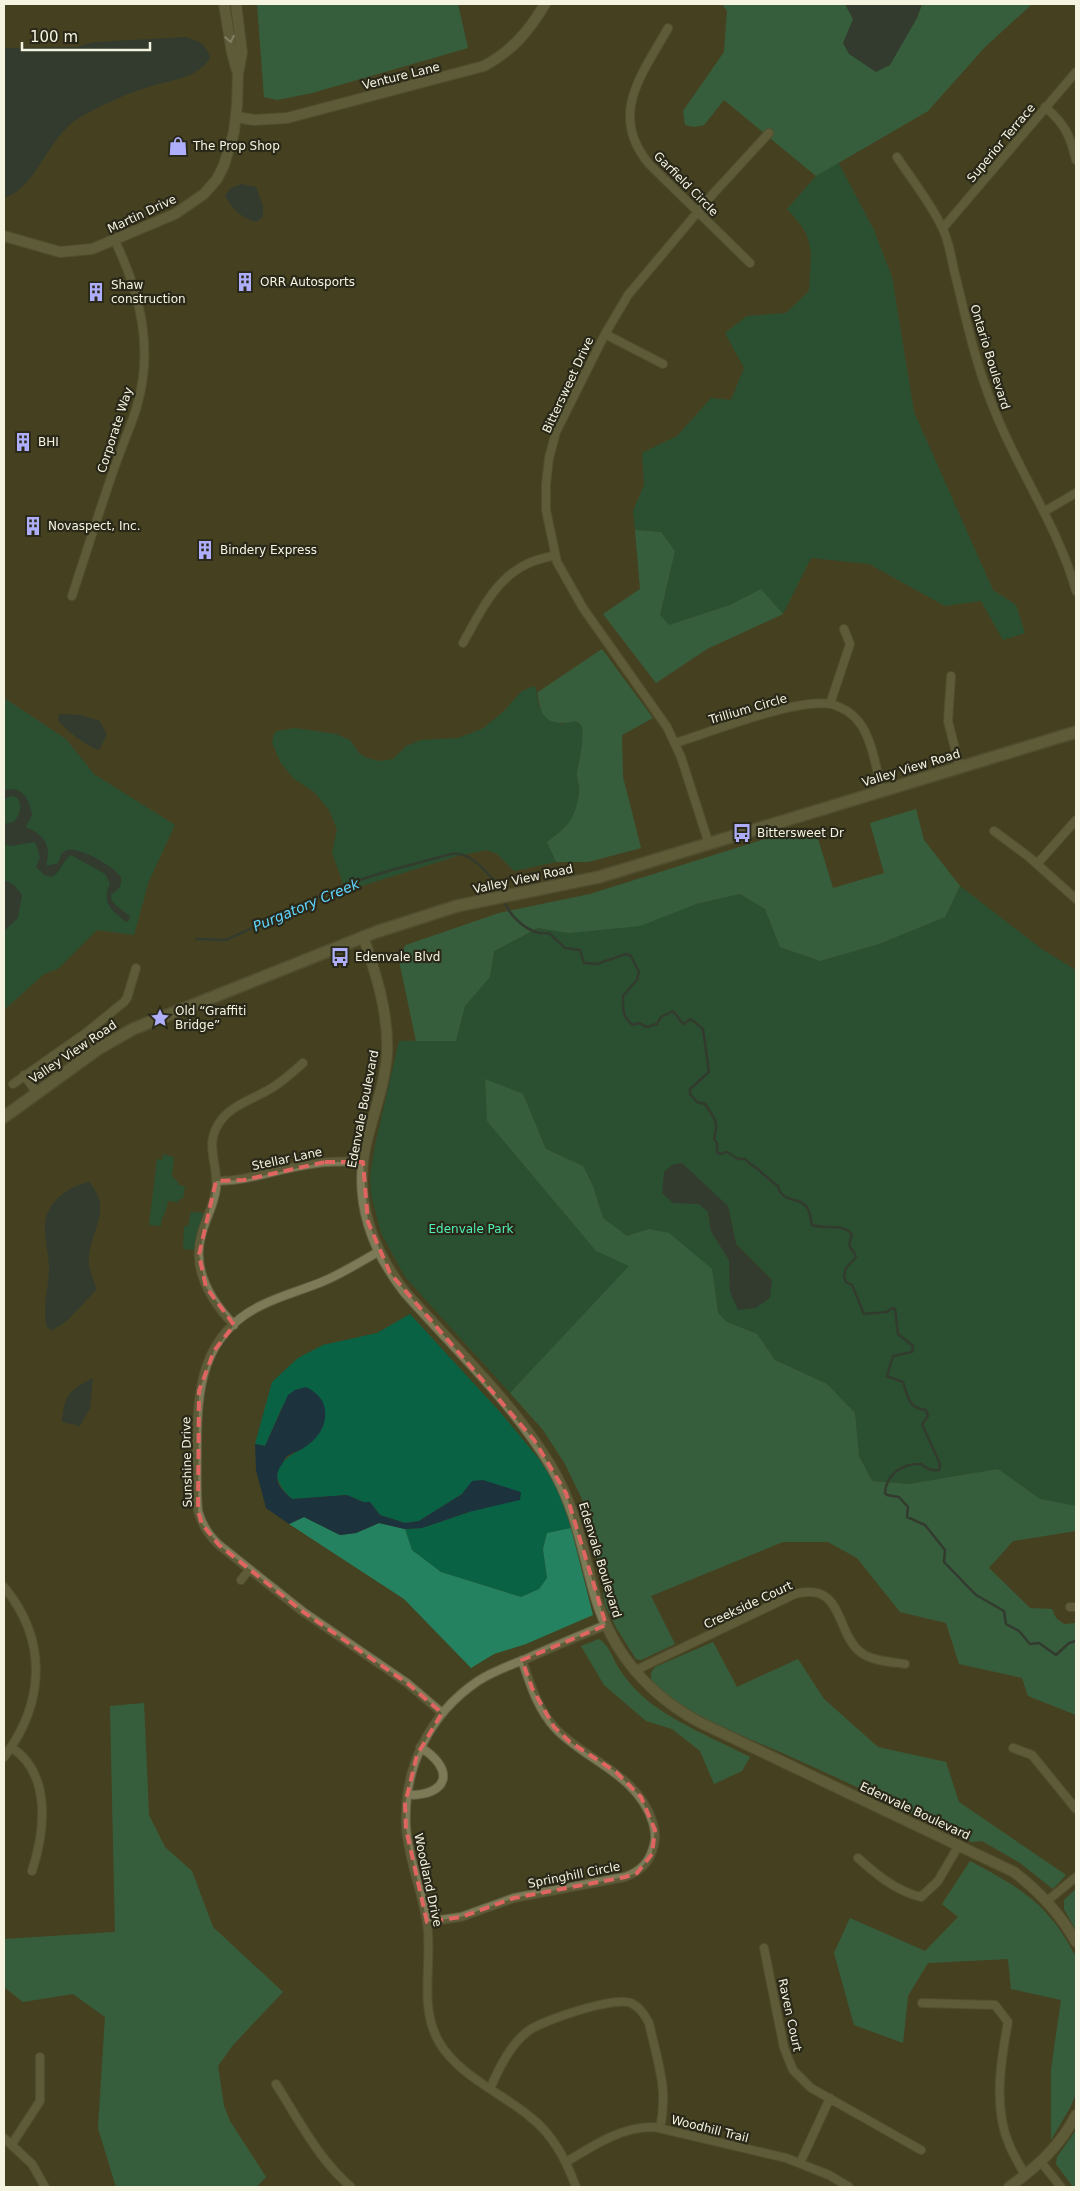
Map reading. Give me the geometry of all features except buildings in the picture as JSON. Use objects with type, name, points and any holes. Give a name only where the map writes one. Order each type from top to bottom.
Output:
[{"type":"main road","name":"Valley View Road","points":[[4,1117],[98,1049],[133,1029],[363,936],[457,906],[599,877],[1076,732]]},
{"type":"street","points":[[224,4],[232,53],[238,73]]},
{"type":"street","points":[[236,4],[242,53],[238,73]]},
{"type":"street","name":"Venture Lane","points":[[236,117],[254,120],[287,118],[484,66],[499,58],[523,37],[544,4]]},
{"type":"street","name":"Garfield Circle","points":[[668,28],[630,102],[629,123],[632,137],[640,154],[750,263]]},
{"type":"street","name":"Superior Terrace","points":[[943,228],[1076,72]]},
{"type":"street","name":"Martin Drive","points":[[4,236],[60,252],[92,249],[175,214],[204,194],[217,178],[230,149],[236,117],[238,73]]},
{"type":"street","points":[[1045,107],[1063,124],[1068,133],[1076,160]]},
{"type":"street","name":"Bittersweet Drive","points":[[710,844],[692,788],[675,744],[649,700],[578,600],[555,555],[546,510],[546,484],[549,458],[559,424],[605,334],[628,295],[769,133]]},
{"type":"street","name":"Ontario Boulevard","points":[[897,157],[943,228],[986,391],[1024,476],[1046,511],[1064,553],[1076,591]]},
{"type":"street","name":"Corporate Way","points":[[72,596],[115,466],[137,407],[144,364],[144,328],[135,287],[115,240]]},
{"type":"street","points":[[605,334],[663,364]]},
{"type":"street","points":[[1046,511],[1076,493]]},
{"type":"street","points":[[463,643],[488,598],[506,577],[530,562],[555,555]]},
{"type":"street","points":[[844,629],[850,644],[830,704],[844,708],[861,724],[866,734],[882,791]]},
{"type":"street","points":[[951,676],[948,721],[960,768]]},
{"type":"street","name":"Trillium Circle","points":[[675,744],[783,709],[830,704]]},
{"type":"street","points":[[1037,864],[1076,820]]},
{"type":"street","points":[[994,831],[1037,864],[1076,899]]},
{"type":"street","name":"Edenvale Boulevard","points":[[363,936],[382,1002],[387,1028],[387,1057],[384,1076],[363,1162],[363,1198],[368,1222],[378,1252],[405,1292],[516,1415],[551,1466],[566,1493],[577,1521],[596,1596],[606,1625],[615,1644],[634,1671],[665,1701],[699,1722],[1014,1872],[1047,1900],[1068,1927],[1076,1942]]},
{"type":"street","points":[[13,1084],[87,1032],[124,1002],[136,968]]},
{"type":"street","points":[[87,1032],[98,1049]]},
{"type":"street","points":[[234,1325],[213,1302],[206,1287],[199,1255],[200,1239],[212,1205],[216,1181],[211,1147],[212,1136],[223,1117],[272,1088],[303,1063]]},
{"type":"street","points":[[24,1075],[37,1092]]},
{"type":"street","name":"Stellar Lane","points":[[216,1181],[244,1180],[325,1162],[363,1162]]},
{"type":"street","name":"Sunshine Drive","points":[[378,1252],[323,1281],[259,1306],[234,1325],[214,1350],[204,1370],[199,1391],[198,1511],[202,1524],[210,1536],[250,1570],[307,1614],[407,1683],[442,1713]]},
{"type":"street","points":[[241,1580],[250,1570]]},
{"type":"street","points":[[4,1587],[15,1600],[25,1620],[36,1661],[32,1704],[25,1724],[4,1757]]},
{"type":"street","name":"Creekside Court","points":[[634,1671],[795,1594],[804,1592],[814,1592],[831,1601],[854,1643],[864,1654],[905,1664]]},
{"type":"street","name":"Woodland Drive","points":[[576,2187],[566,2162],[546,2132],[530,2116],[490,2089],[450,2057],[439,2041],[432,2025],[427,2008],[430,1942],[406,1829],[407,1796],[409,1780],[420,1747],[427,1733],[442,1713],[459,1696],[479,1680],[606,1625]]},
{"type":"street","name":"Springhill Circle","points":[[427,1922],[461,1917],[514,1898],[625,1877],[637,1873],[646,1865],[652,1854],[655,1830],[650,1813],[641,1797],[616,1772],[570,1742],[554,1727],[532,1688],[522,1660]]},
{"type":"street","points":[[407,1796],[421,1796],[432,1793],[440,1786],[443,1776],[441,1765],[433,1755],[420,1747]]},
{"type":"street","points":[[11,1748],[28,1762],[39,1784],[41,1832],[32,1872]]},
{"type":"street","points":[[1013,1748],[1032,1755],[1076,1809]]},
{"type":"street","points":[[858,1858],[886,1881],[909,1894],[921,1897],[938,1881],[959,1845]]},
{"type":"street","points":[[1047,1900],[1076,1877]]},
{"type":"street","name":"Raven Court","points":[[764,1948],[787,2060],[801,2080],[921,2150]]},
{"type":"street","points":[[490,2089],[509,2053],[518,2041],[542,2022],[613,2002],[631,2003],[645,2014],[649,2023],[663,2084],[665,2103],[660,2128]]},
{"type":"street","points":[[922,2002],[995,2006],[1008,2022],[1000,2064],[1004,2129],[1008,2144],[1025,2175]]},
{"type":"street","points":[[12,2144],[40,2101],[40,2057]]},
{"type":"street","points":[[276,2084],[322,2156],[334,2172],[351,2187]]},
{"type":"street","points":[[800,2163],[830,2098]]},
{"type":"street","points":[[1009,2187],[1041,2162],[1058,2144],[1076,2115]]},
{"type":"street","name":"Woodhill Trail","points":[[566,2162],[610,2136],[624,2130],[639,2127],[660,2128],[800,2163],[829,2175],[849,2187]]},
{"type":"street","points":[[4,2138],[32,2164],[45,2187]]},
{"type":"street","points":[[1041,2162],[1060,2187]]},
{"type":"highlighted area","points":[[325,1162],[363,1162],[368,1222],[390,1273],[534,1440],[566,1493],[606,1625],[522,1660],[532,1688],[554,1727],[570,1742],[616,1772],[641,1797],[655,1830],[652,1854],[637,1873],[625,1877],[514,1898],[461,1917],[427,1922],[406,1829],[405,1804],[417,1755],[442,1713],[407,1683],[302,1611],[219,1545],[202,1524],[198,1511],[199,1391],[214,1351],[234,1325],[206,1287],[199,1255],[216,1181],[244,1180]]},
{"type":"green space","points":[[257,4],[458,4],[468,48],[312,93],[277,100],[264,97]]},
{"type":"green space","points":[[722,4],[845,4],[853,19],[917,18],[922,4],[1032,4],[985,47],[928,111],[816,176],[724,100],[704,125],[694,127],[685,125],[683,111],[724,52],[727,11]]},
{"type":"green space","points":[[838,162],[874,230],[892,277],[914,412],[993,590],[1016,605],[1025,633],[1003,640],[981,601],[945,606],[869,564],[811,558],[783,614],[761,589],[730,605],[669,625],[660,616],[675,551],[661,532],[635,530],[633,511],[644,485],[642,453],[677,436],[711,398],[731,400],[744,368],[725,333],[747,316],[786,313],[809,291],[811,256],[808,238],[797,220],[787,209],[816,176]]},
{"type":"green space","points":[[635,530],[661,532],[675,551],[660,615],[669,625],[730,605],[761,589],[783,614],[707,649],[656,683],[603,614],[640,589]]},
{"type":"green space","points":[[602,649],[653,718],[622,735],[623,777],[641,848],[588,862],[556,862],[547,842],[566,826],[576,809],[579,792],[577,775],[582,744],[582,726],[576,721],[559,723],[548,719],[541,709],[538,692]]},
{"type":"green space","points":[[534,686],[539,706],[546,715],[560,724],[575,721],[582,726],[582,744],[577,772],[579,789],[576,809],[574,815],[561,832],[547,842],[556,862],[514,871],[497,854],[487,850],[457,856],[346,891],[332,853],[337,829],[329,810],[314,792],[293,778],[281,763],[272,743],[274,734],[277,731],[295,728],[336,734],[350,740],[359,753],[367,758],[379,761],[393,759],[406,746],[421,740],[458,738],[482,729],[503,712],[522,691]]},
{"type":"green space","points":[[4,698],[66,739],[94,774],[175,825],[149,881],[134,935],[97,930],[58,969],[44,974],[4,1010]]},
{"type":"green space","points":[[916,809],[924,840],[960,886],[945,917],[879,944],[820,961],[780,947],[765,909],[740,894],[696,904],[640,926],[569,933],[538,928],[494,951],[490,977],[465,1006],[456,1041],[416,1041],[398,956],[406,945],[499,913],[590,894],[797,829],[818,839],[833,888],[884,873],[870,823]]},
{"type":"green space","name":"Edenvale Park","points":[[960,886],[1043,950],[1076,970],[1076,1506],[1040,1499],[998,1469],[909,1484],[872,1481],[859,1456],[855,1413],[827,1384],[775,1360],[757,1334],[727,1322],[718,1313],[712,1269],[649,1229],[627,1236],[603,1218],[593,1186],[583,1166],[546,1149],[523,1094],[485,1080],[487,1121],[596,1251],[630,1266],[510,1393],[405,1277],[381,1233],[371,1195],[370,1176],[375,1145],[399,1041],[456,1040],[465,1006],[490,977],[494,951],[538,928],[570,933],[740,894],[765,909],[780,947],[820,961],[879,944],[945,917]],"holes":[[[711,1192],[728,1206],[736,1244],[772,1280],[730,1292],[729,1260],[711,1231],[708,1212],[699,1204]]]},
{"type":"green space","points":[[485,1079],[523,1094],[546,1149],[583,1166],[593,1186],[603,1218],[627,1236],[649,1229],[669,1233],[712,1269],[718,1313],[727,1322],[757,1334],[775,1360],[827,1384],[855,1413],[859,1456],[872,1481],[909,1484],[998,1469],[1040,1499],[1076,1506],[1076,1531],[1013,1541],[989,1568],[1030,1608],[1052,1609],[1056,1618],[1064,1624],[1076,1623],[1076,1715],[1028,1696],[1022,1678],[959,1664],[946,1623],[900,1612],[857,1558],[828,1542],[783,1542],[651,1596],[675,1644],[641,1660],[636,1659],[617,1629],[605,1605],[593,1532],[582,1499],[565,1464],[543,1430],[510,1393],[629,1266],[596,1251],[487,1121]]},
{"type":"green space","points":[[163,1154],[174,1159],[172,1176],[178,1182],[178,1185],[185,1186],[183,1199],[179,1199],[179,1202],[168,1201],[161,1226],[149,1225],[157,1159],[162,1160]]},
{"type":"green space","points":[[191,1212],[204,1213],[197,1233],[195,1250],[183,1249],[184,1226],[188,1226]]},
{"type":"green space","points":[[410,1314],[501,1413],[539,1459],[558,1489],[571,1528],[547,1533],[543,1549],[547,1578],[539,1589],[521,1597],[441,1572],[412,1550],[405,1529],[422,1528],[469,1512],[473,1481],[462,1494],[419,1521],[405,1523],[380,1515],[370,1502],[363,1502],[347,1495],[292,1499],[280,1484],[277,1477],[278,1471],[280,1465],[285,1460],[302,1449],[283,1405],[265,1446],[255,1444],[272,1382],[298,1358],[323,1345],[377,1333]]},
{"type":"green space","points":[[304,1517],[340,1535],[356,1533],[379,1523],[405,1529],[412,1550],[441,1572],[521,1597],[539,1589],[547,1578],[543,1549],[547,1533],[571,1528],[593,1615],[526,1644],[494,1654],[471,1668],[404,1599],[289,1524]]},
{"type":"green space","points":[[599,1639],[608,1648],[628,1681],[648,1701],[684,1724],[750,1757],[742,1771],[714,1784],[700,1751],[672,1729],[646,1721],[604,1685],[581,1646]]},
{"type":"green space","points":[[713,1642],[737,1687],[798,1659],[824,1699],[878,1747],[946,1762],[959,1802],[1066,1875],[1053,1889],[1020,1863],[982,1841],[971,1842],[798,1760],[720,1726],[682,1705],[651,1680],[651,1673],[655,1667]]},
{"type":"green space","points":[[144,1703],[149,1815],[165,1847],[192,1871],[213,1927],[283,1992],[233,2045],[218,2066],[224,2106],[230,2121],[266,2177],[256,2187],[116,2187],[98,2128],[105,2017],[73,1994],[23,2002],[4,1987],[4,1939],[115,1932],[110,1706]]},
{"type":"green space","points":[[970,1861],[1005,1880],[1032,1899],[1055,1923],[1076,1957],[1076,2093],[1071,2106],[1051,2140],[1051,2070],[1061,2000],[1011,1989],[1008,1959],[928,1963],[908,1996],[903,2043],[854,2025],[834,1953],[850,1918],[925,1951],[958,1917],[942,1904]]},
{"type":"green space","points":[[1076,1889],[1076,1930],[1064,1909],[1064,1900]]},
{"type":"green space","points":[[1076,2130],[1076,2184],[1073,2187],[1056,2164],[1057,2157]]},
{"type":"water","points":[[845,4],[922,4],[917,18],[890,65],[876,72],[849,54],[843,43],[853,19]]},
{"type":"water","points":[[186,37],[198,42],[207,50],[210,59],[203,66],[190,75],[122,97],[79,118],[68,126],[59,137],[25,184],[4,198],[4,48],[77,47],[94,42]]},
{"type":"water","points":[[241,184],[256,187],[263,206],[263,217],[256,222],[245,218],[237,212],[225,195],[231,188]]},
{"type":"water","points":[[59,714],[81,715],[100,721],[107,735],[99,750],[83,742],[60,723],[58,719]]},
{"type":"water","points":[[15,789],[25,796],[30,807],[32,815],[26,827],[38,834],[46,844],[48,849],[47,866],[58,863],[63,852],[72,850],[87,854],[111,867],[120,876],[121,880],[120,887],[111,895],[113,902],[130,916],[129,921],[126,922],[109,906],[107,890],[110,883],[105,874],[71,855],[55,875],[52,877],[44,875],[36,867],[40,857],[35,842],[11,846],[4,844],[4,824],[14,822],[19,813],[20,803],[16,797],[12,796],[4,799],[4,790]]},
{"type":"water","points":[[4,880],[14,885],[22,895],[18,918],[4,931]]},
{"type":"water","points":[[682,1163],[728,1206],[736,1244],[772,1280],[770,1298],[756,1308],[738,1310],[730,1292],[729,1260],[711,1231],[708,1212],[699,1204],[673,1203],[662,1193],[664,1172],[672,1165]]},
{"type":"water","points":[[89,1182],[100,1201],[99,1218],[89,1261],[96,1290],[67,1321],[53,1330],[47,1328],[45,1313],[49,1270],[45,1233],[46,1216],[50,1208],[63,1193],[75,1186]]},
{"type":"water","points":[[93,1378],[90,1408],[80,1426],[62,1422],[64,1405],[69,1394],[78,1386]]},
{"type":"water","points":[[306,1387],[316,1393],[321,1399],[325,1410],[325,1417],[322,1428],[315,1439],[305,1447],[286,1457],[280,1467],[277,1477],[279,1485],[292,1499],[347,1495],[363,1502],[370,1502],[380,1515],[405,1523],[419,1521],[462,1494],[472,1481],[483,1480],[521,1492],[520,1500],[469,1512],[422,1528],[405,1529],[379,1523],[356,1533],[340,1535],[304,1517],[289,1524],[266,1508],[256,1470],[255,1444],[265,1446],[288,1395],[295,1390]]},
{"type":"waterway","name":"Purgatory Creek","points":[[196,939],[226,940],[344,885],[451,854],[470,858],[481,866],[495,881]]},
{"type":"waterway","name":"Purgatory Creek","points":[[505,903],[512,915],[529,929],[536,932],[549,933],[565,948],[580,950],[584,963],[597,964],[626,954],[631,956],[639,972],[637,980],[623,996],[623,1005],[625,1016],[633,1025],[638,1023],[647,1027],[657,1024],[661,1017],[673,1011],[683,1024],[691,1019],[703,1029],[709,1072],[690,1089],[690,1094],[697,1102],[705,1104],[714,1117],[716,1124],[714,1139],[717,1143],[717,1152],[720,1154],[727,1152],[738,1159],[745,1159],[778,1186],[783,1195],[805,1205],[809,1211],[812,1225],[839,1227],[848,1231],[852,1235],[850,1246],[856,1257],[846,1268],[844,1276],[846,1282],[852,1285],[864,1314],[887,1312],[892,1308],[895,1309],[898,1334],[913,1346],[912,1352],[893,1356],[887,1376],[903,1382],[912,1404],[926,1410],[928,1416],[922,1424],[940,1464],[939,1470],[929,1469],[921,1464],[908,1465],[892,1475],[886,1486],[885,1493],[899,1497],[908,1507],[907,1517],[925,1525],[945,1550],[944,1562],[976,1595],[1004,1611],[1006,1624],[1019,1631],[1030,1644],[1039,1643],[1056,1655],[1069,1643],[1076,1641]]},
{"type":"place","name":"The Prop Shop","points":[[178,146]]},
{"type":"place","name":"ORR Autosports","points":[[245,282]]},
{"type":"place","name":"Shaw construction","points":[[96,292]]},
{"type":"place","name":"BHI","points":[[23,442]]},
{"type":"place","name":"Novaspect, Inc.","points":[[33,526]]},
{"type":"place","name":"Bindery Express","points":[[205,550]]},
{"type":"place","name":"Bittersweet Dr","points":[[742,833]]},
{"type":"place","name":"Edenvale Blvd","points":[[340,957]]},
{"type":"place","name":"Old “Graffiti Bridge”","points":[[160,1018]]}]
